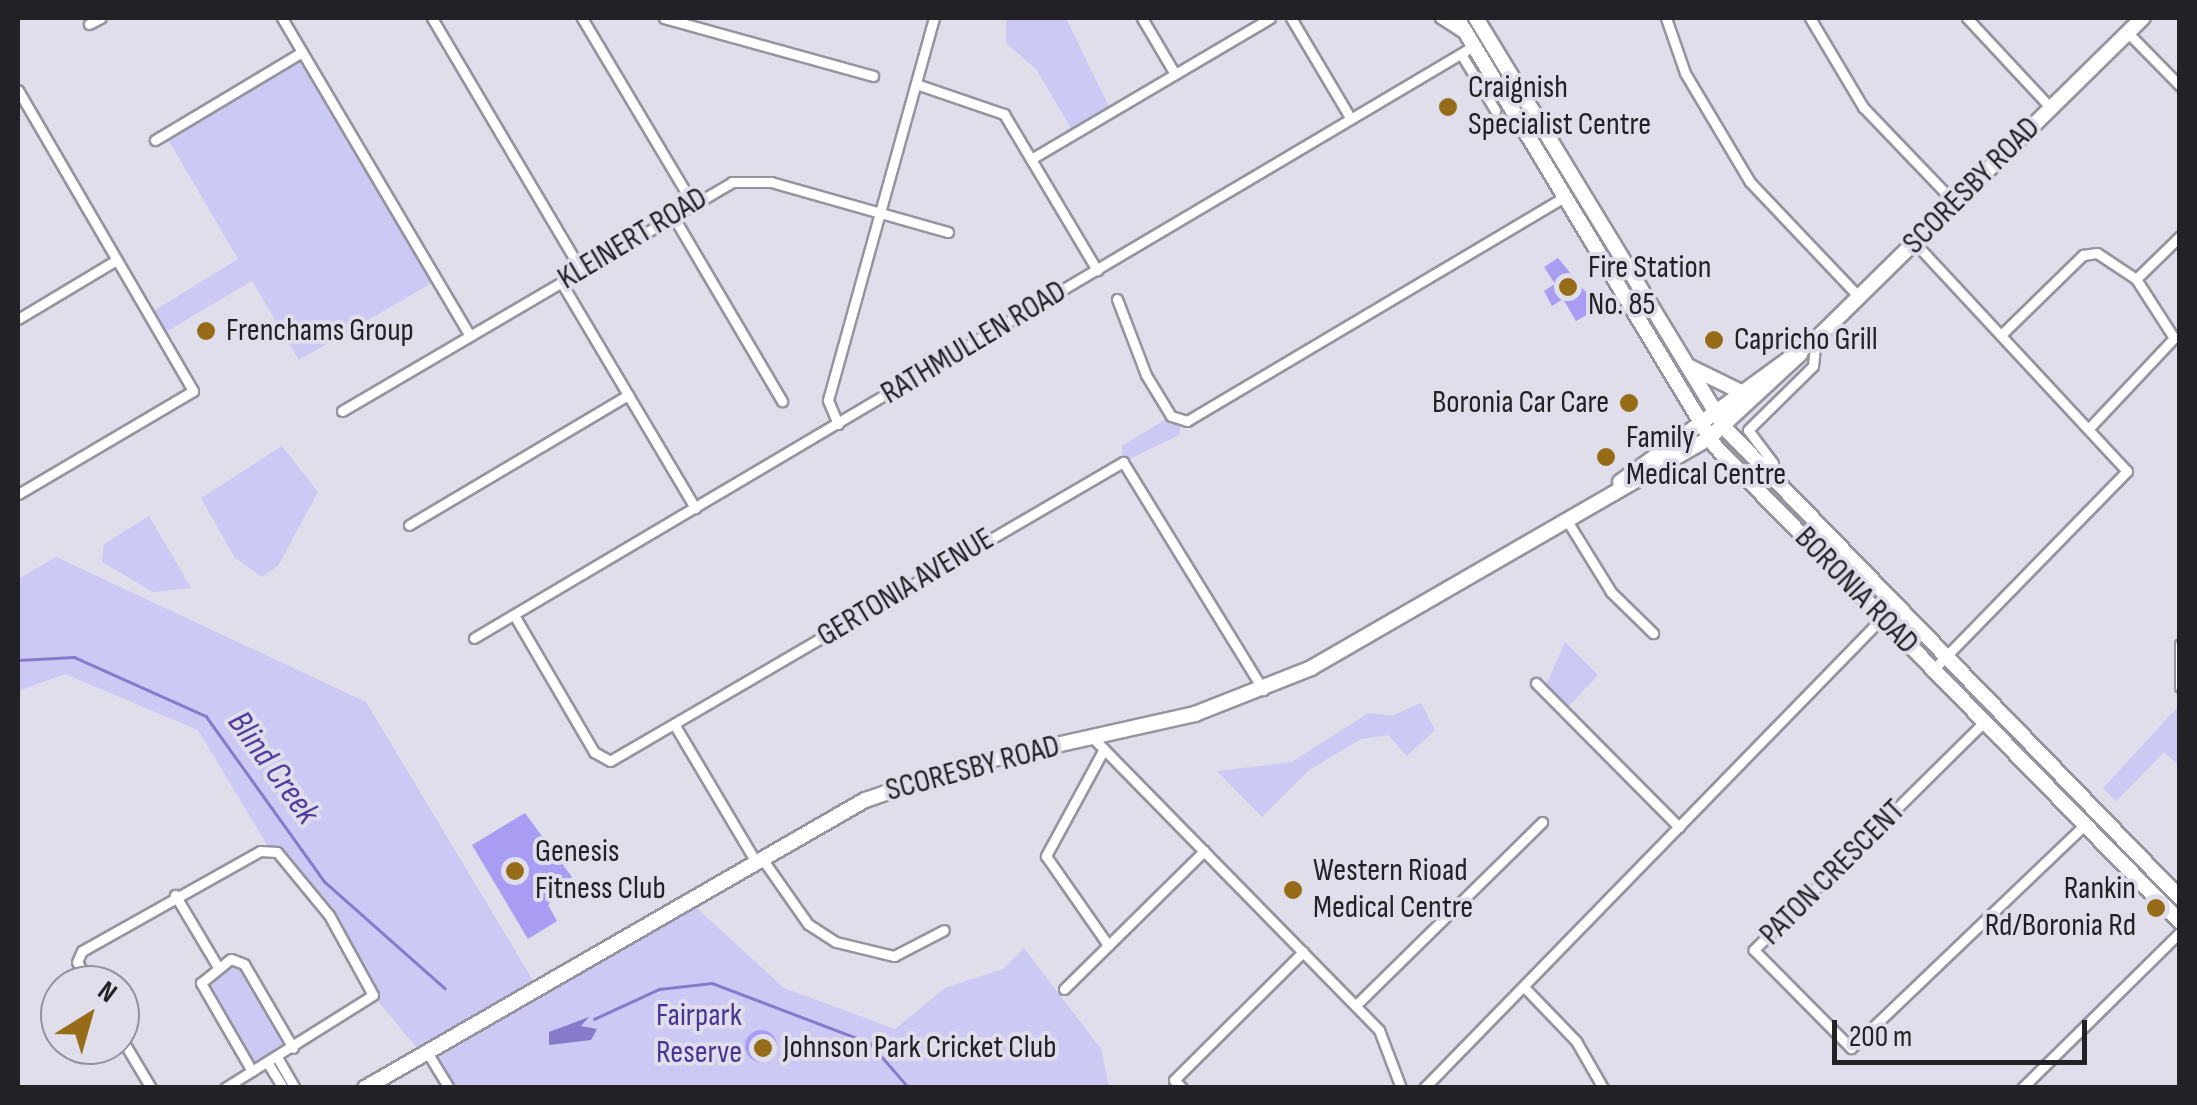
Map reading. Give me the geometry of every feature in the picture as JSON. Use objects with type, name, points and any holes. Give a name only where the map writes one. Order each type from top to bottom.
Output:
[{"type":"main road","name":"BORONIA ROAD","points":[[1457,18],[1468,45],[1565,198],[1704,432],[1882,618],[1939,664],[1984,722],[2180,922]]},
{"type":"main road","name":"BORONIA ROAD","points":[[1476,18],[1725,428],[1939,664],[2180,898]]},
{"type":"main road","name":"SCORESBY ROAD","points":[[1601,498],[1660,450],[1725,428],[2143,18]]},
{"type":"main road","points":[[1468,45],[1488,38]]},
{"type":"main road","name":"SCORESBY ROAD","points":[[365,1088],[757,857],[904,785],[1098,744],[1263,690],[1677,458],[1716,414],[1800,354]]},
{"type":"main road","points":[[1682,360],[1745,394]]},
{"type":"main road","points":[[1660,450],[1685,402]]},
{"type":"main road","points":[[1677,458],[1734,466]]},
{"type":"street","points":[[89,24],[101,18]]},
{"type":"street","points":[[282,18],[470,336]]},
{"type":"street","points":[[432,18],[581,270]]},
{"type":"street","points":[[582,18],[693,204]]},
{"type":"street","points":[[664,18],[873,76]]},
{"type":"street","points":[[838,424],[828,400],[934,18]]},
{"type":"street","points":[[1142,18],[1175,74]]},
{"type":"street","points":[[1031,159],[1270,18]]},
{"type":"street","points":[[1291,18],[1351,119]]},
{"type":"street","points":[[1440,18],[1468,45]]},
{"type":"street","points":[[1666,18],[1682,67],[1750,182],[1859,298]]},
{"type":"street","points":[[1810,18],[1869,115],[1955,203]]},
{"type":"street","points":[[1967,18],[2051,108]]},
{"type":"street","points":[[2127,32],[2180,86]]},
{"type":"street","name":"RATHMULLEN ROAD","points":[[474,638],[1351,119],[1468,45]]},
{"type":"street","name":"BORONIA ROAD","points":[[1468,45],[1495,110]]},
{"type":"street","points":[[156,140],[302,52]]},
{"type":"street","points":[[916,84],[994,107],[1031,159],[1097,270]]},
{"type":"street","points":[[18,90],[193,391],[18,494]]},
{"type":"street","name":"KLEINERT ROAD","points":[[342,411],[693,204],[751,179],[948,232]]},
{"type":"street","points":[[1117,298],[1144,372],[1173,418],[1187,421],[1565,198]]},
{"type":"street","points":[[673,216],[782,401]]},
{"type":"street","points":[[2136,280],[2180,236]]},
{"type":"street","points":[[1914,242],[2092,425],[2127,472],[1939,664]]},
{"type":"street","points":[[2003,333],[2083,254],[2097,254],[2136,280],[2174,338],[2092,425]]},
{"type":"street","points":[[18,319],[115,261]]},
{"type":"street","points":[[561,282],[695,508]]},
{"type":"street","points":[[1774,463],[1748,430],[1813,366],[1816,339]]},
{"type":"street","points":[[409,524],[628,395]]},
{"type":"street","name":"GERTONIA AVENUE","points":[[514,615],[603,760],[674,724],[1120,462],[1263,690]]},
{"type":"street","points":[[1566,518],[1610,592],[1653,633]]},
{"type":"street","points":[[1424,1088],[1882,618]]},
{"type":"street","points":[[2180,644],[2180,687]]},
{"type":"street","points":[[1536,683],[1679,827]]},
{"type":"street","name":"PATON CRESCENT","points":[[1984,722],[1754,950],[1854,1052],[2085,824]]},
{"type":"street","points":[[674,724],[757,857],[808,924],[836,942],[894,956],[944,930]]},
{"type":"street","points":[[1108,945],[1046,856],[1098,744],[1356,1005],[1384,1037],[1400,1088]]},
{"type":"street","points":[[1356,1005],[1542,822]]},
{"type":"street","points":[[84,965],[80,953],[175,895],[268,848],[325,909],[373,996],[225,1088]]},
{"type":"street","points":[[1064,989],[1204,851]]},
{"type":"street","points":[[175,895],[218,966]]},
{"type":"street","points":[[2022,1088],[2180,932]]},
{"type":"street","points":[[1182,1088],[1174,1080],[1303,952]]},
{"type":"street","points":[[252,1071],[202,986],[218,966],[242,962],[293,1048]]},
{"type":"street","points":[[1525,988],[1570,1034],[1601,1087]]},
{"type":"street","points":[[427,1052],[449,1088]]},
{"type":"street","points":[[272,1060],[283,1088]]},
{"type":"street","points":[[272,1060],[295,1088]]},
{"type":"street","points":[[137,1065],[150,1088]]},
{"type":"green space","points":[[1006,18],[1066,18],[1111,111],[1074,133],[1036,69],[1006,43]]},
{"type":"green space","points":[[302,52],[437,280],[299,360],[252,281],[159,336],[147,315],[238,259],[165,134]]},
{"type":"green space","points":[[1171,416],[1182,421],[1179,435],[1123,462],[1122,446]]},
{"type":"green space","points":[[282,446],[318,492],[278,566],[262,577],[235,558],[201,498]]},
{"type":"green space","points":[[149,516],[191,588],[153,592],[102,562],[104,544]]},
{"type":"green space","name":"Fairpark Reserve","points":[[56,557],[366,702],[537,987],[687,899],[784,988],[895,1029],[945,988],[1003,969],[1024,948],[1101,1049],[1109,1087],[449,1087],[373,995],[325,909],[269,848],[198,730],[65,674],[18,691],[18,579]]},
{"type":"green space","points":[[1565,642],[1598,675],[1564,711],[1544,690]]},
{"type":"green space","points":[[1421,703],[1435,730],[1407,756],[1388,735],[1361,739],[1309,770],[1262,817],[1217,771],[1292,762],[1368,713],[1392,716]]},
{"type":"green space","points":[[2177,708],[2179,766],[2164,752],[2116,801],[2103,788]]},
{"type":"green space","points":[[236,958],[293,1048],[252,1071],[203,977]]},
{"type":"shaded area","points":[[589,1017],[581,1026],[597,1029],[591,1040],[549,1045],[549,1032]]},
{"type":"building","name":"Fire Station No. 85","points":[[1558,258],[1599,308],[1576,321],[1563,299],[1552,306],[1544,291],[1555,284],[1544,267]]},
{"type":"building","name":"Genesis Fitness Club","points":[[525,813],[572,877],[548,905],[557,921],[528,939],[472,845]]},
{"type":"building","name":"Johnson Park Cricket Club","points":[[761,1030],[772,1035],[777,1046],[772,1057],[761,1062],[750,1057],[745,1046],[750,1035]]},
{"type":"waterway","name":"Blind Creek","points":[[18,660],[74,657],[206,716],[325,882],[445,988]]},
{"type":"waterway","name":"Blind Creek","points":[[594,1019],[659,989],[712,983],[870,1043],[909,1088]]},
{"type":"place","name":"Craignish Specialist Centre","points":[[1448,107]]},
{"type":"place","name":"Fire Station No. 85","points":[[1568,287]]},
{"type":"place","name":"Frenchams Group","points":[[206,331]]},
{"type":"place","name":"Capricho Grill","points":[[1714,340]]},
{"type":"place","name":"Boronia Car Care","points":[[1629,403]]},
{"type":"place","name":"Family Medical Centre","points":[[1606,457]]},
{"type":"place","name":"Genesis Fitness Club","points":[[515,871]]},
{"type":"place","name":"Western Rioad Medical Centre","points":[[1293,890]]},
{"type":"place","name":"Rankin Rd/Boronia Rd","points":[[2156,908]]},
{"type":"place","name":"Johnson Park Cricket Club","points":[[763,1048]]}]
